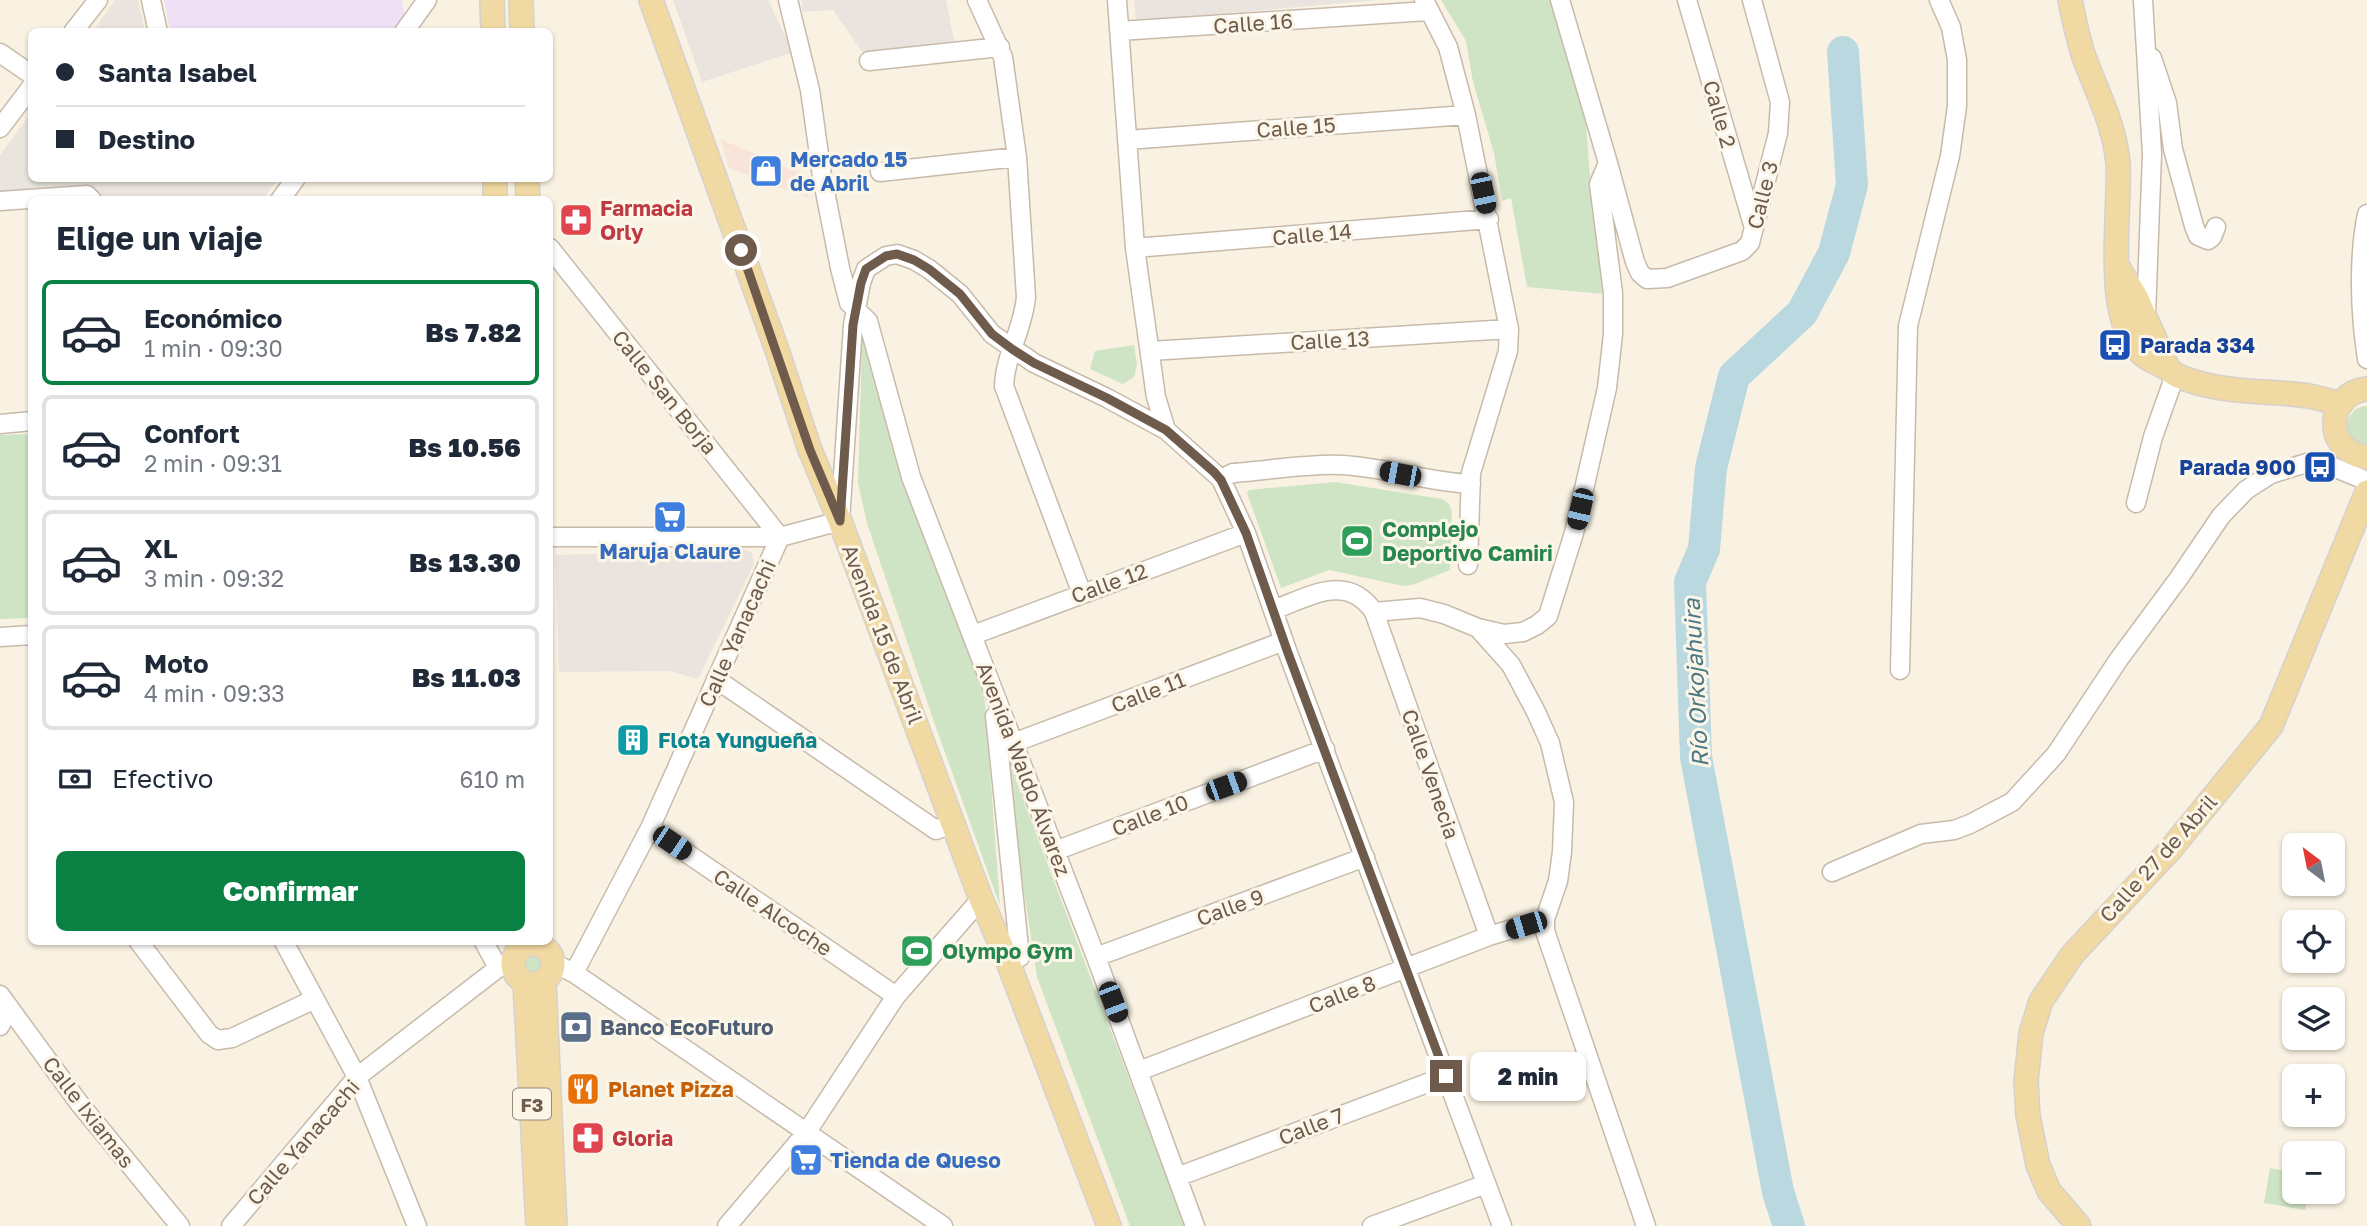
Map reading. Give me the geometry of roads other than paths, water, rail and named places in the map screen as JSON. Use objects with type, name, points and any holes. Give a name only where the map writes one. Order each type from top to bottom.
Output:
[{"type":"main road","points":[[492,0],[493,28]]},
{"type":"main road","points":[[521,0],[522,28]]},
{"type":"main road","name":"Avenida 15 de Abril","points":[[651,0],[777,350],[810,450],[840,521],[981,899],[1008,962],[1109,1226]]},
{"type":"main road","points":[[2070,0],[2084,56],[2104,107],[2118,162],[2118,267],[2137,325],[2171,371],[2203,384],[2237,391],[2309,397],[2340,404]]},
{"type":"main road","points":[[2367,389],[2354,392],[2340,404],[2334,424],[2336,435],[2349,452],[2367,457]]},
{"type":"main road","name":"Calle 27 de Abril","points":[[2079,1226],[2049,1191],[2038,1165],[2028,1116],[2026,1081],[2031,1033],[2042,1001],[2072,955],[2170,850],[2271,726],[2367,492]]},
{"type":"main road","name":"F3","points":[[529,959],[538,1226]]},
{"type":"main road","name":"F3","points":[[529,959],[555,1226]]},
{"type":"street","points":[[77,28],[98,0]]},
{"type":"street","points":[[151,0],[157,28]]},
{"type":"street","points":[[407,28],[427,0]]},
{"type":"street","name":"Avenida Waldo Álvarez","points":[[788,0],[810,90],[833,237],[849,303],[868,321],[911,477],[1139,1070],[1195,1226]]},
{"type":"street","points":[[977,0],[1000,47],[1017,157],[1026,297],[1024,316],[1004,373],[1004,386],[1082,594]]},
{"type":"street","points":[[1117,0],[1135,248],[1156,397],[1166,430]]},
{"type":"street","points":[[1273,610],[1329,590],[1343,590],[1355,593],[1367,601],[1374,612],[1420,608],[1504,634],[1523,632],[1548,616],[1574,533],[1607,388],[1614,334],[1613,293],[1599,184],[1608,163],[1560,0]]},
{"type":"street","name":"Calle 2","points":[[1687,0],[1754,229]]},
{"type":"street","name":"Calle 3","points":[[1608,163],[1635,262],[1640,273],[1647,279],[1667,278],[1742,251],[1749,243],[1754,229],[1778,133],[1780,102],[1752,0]]},
{"type":"street","points":[[1900,670],[1908,326],[1947,169],[1957,106],[1957,60],[1951,27],[1939,0]]},
{"type":"street","points":[[2137,325],[2152,154],[2143,0]]},
{"type":"street","points":[[1426,6],[1448,47],[1466,114],[1509,329],[1508,351],[1471,472],[1468,565]]},
{"type":"street","name":"Calle 16","points":[[1119,31],[1426,6]]},
{"type":"street","points":[[2144,35],[2167,103],[2173,149],[2193,226],[2198,236],[2208,240],[2216,227]]},
{"type":"street","points":[[869,61],[1000,47]]},
{"type":"street","points":[[0,52],[28,72]]},
{"type":"street","points":[[0,128],[28,91]]},
{"type":"street","name":"Calle 15","points":[[1127,140],[1466,114]]},
{"type":"street","points":[[880,172],[1017,157]]},
{"type":"street","points":[[0,201],[28,199]]},
{"type":"street","points":[[2367,214],[2362,287],[2367,359]]},
{"type":"street","name":"Calle 14","points":[[1135,248],[1489,219]]},
{"type":"street","name":"Calle San Borja","points":[[553,252],[780,537]]},
{"type":"street","points":[[553,537],[780,537],[840,521],[853,325],[861,283],[866,269],[886,256],[897,254],[914,260],[953,287],[992,334],[1012,349],[1034,363],[1166,430],[1221,480],[1246,533],[1283,641],[1502,1226]]},
{"type":"street","name":"Calle 13","points":[[1150,351],[1509,329]]},
{"type":"street","points":[[2136,503],[2171,371]]},
{"type":"street","points":[[0,424],[28,421]]},
{"type":"street","points":[[1832,872],[1906,839],[1921,834],[1954,830],[1970,824],[2012,802],[2056,754],[2119,659],[2221,516],[2246,490],[2272,474],[2313,461],[2367,481]]},
{"type":"street","points":[[1221,480],[1233,473],[1339,464],[1448,483],[1471,484]]},
{"type":"street","name":"Calle 12","points":[[973,635],[1246,533]]},
{"type":"street","name":"Calle Yanacachi","points":[[574,973],[650,828],[780,537]]},
{"type":"street","name":"Calle Venecia","points":[[1374,612],[1489,936]]},
{"type":"street","points":[[1478,628],[1511,665],[1550,743],[1564,802],[1558,881],[1545,919],[1545,930],[1646,1226]]},
{"type":"street","points":[[0,637],[28,635]]},
{"type":"street","name":"Calle 11","points":[[1013,743],[1283,641]]},
{"type":"street","points":[[716,679],[936,830],[955,824]]},
{"type":"street","points":[[993,688],[1020,957],[1008,962]]},
{"type":"street","name":"Calle 10","points":[[1055,851],[1325,749]]},
{"type":"street","name":"Calle Alcoche","points":[[650,828],[896,996]]},
{"type":"street","name":"Calle 9","points":[[1096,957],[1365,857]]},
{"type":"street","points":[[727,1226],[806,1133],[896,996],[981,899]]},
{"type":"street","name":"Calle 8","points":[[1139,1070],[1489,936],[1545,919]]},
{"type":"street","points":[[141,945],[209,1034],[218,1040],[232,1038],[315,999]]},
{"type":"street","points":[[286,945],[357,1077],[417,1226]]},
{"type":"street","points":[[492,945],[574,973],[943,1226]]},
{"type":"street","name":"Calle Yanacachi","points":[[231,1226],[357,1077],[529,959]]},
{"type":"street","points":[[0,1026],[4,1001]]},
{"type":"street","name":"Calle Ixiamas","points":[[4,1001],[79,1103],[180,1226]]},
{"type":"street","name":"Calle 7","points":[[1177,1177],[1446,1076]]},
{"type":"street","points":[[1372,1226],[1486,1184]]},
{"type":"waterway","name":"Río Orkojahuira","points":[[1789,1226],[1778,1192],[1696,757],[1690,582],[1704,549],[1711,468],[1734,376],[1802,313],[1834,253],[1852,185],[1843,52]]},
{"type":"place","name":"Mercado 15 de Abril","points":[[766,171]]},
{"type":"place","name":"Farmacia Orly","points":[[576,220]]},
{"type":"place","name":"Parada 334","points":[[2115,345]]},
{"type":"place","name":"Parada 900","points":[[2320,467]]},
{"type":"place","name":"Maruja Claure","points":[[670,517]]},
{"type":"place","name":"Complejo Deportivo Camiri","points":[[1357,541]]},
{"type":"place","name":"Flota Yungueña","points":[[633,740]]},
{"type":"place","name":"Olympo Gym","points":[[917,951]]},
{"type":"place","name":"Banco EcoFuturo","points":[[576,1027]]},
{"type":"place","name":"Planet Pizza","points":[[583,1089]]},
{"type":"place","name":"Gloria","points":[[588,1138]]},
{"type":"place","name":"Tienda de Queso","points":[[806,1160]]}]
